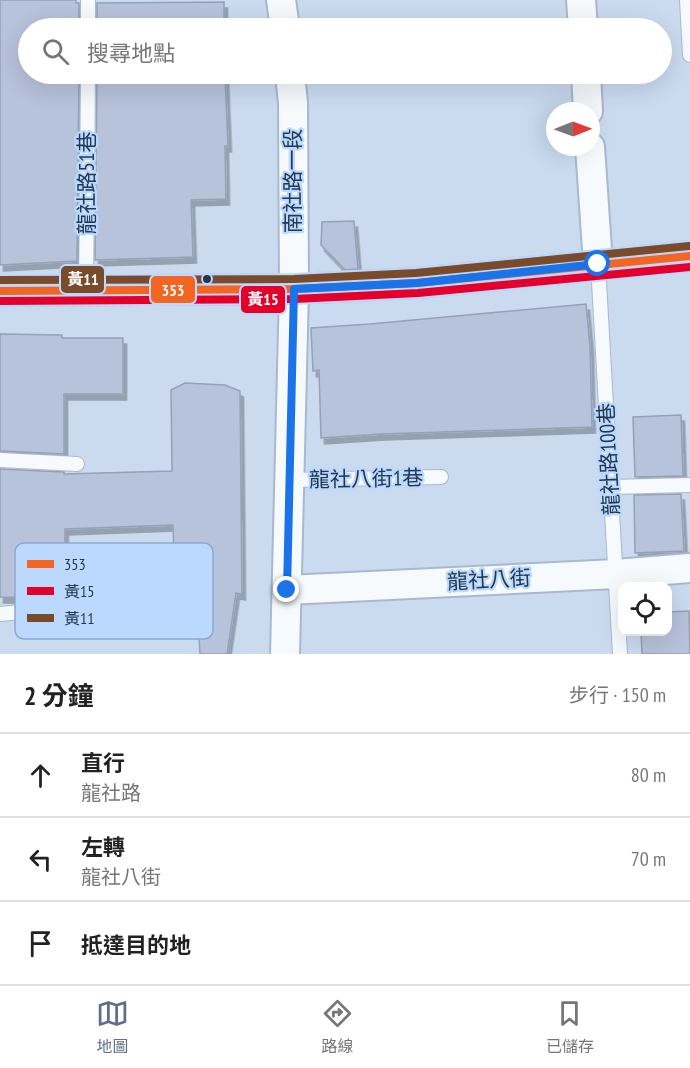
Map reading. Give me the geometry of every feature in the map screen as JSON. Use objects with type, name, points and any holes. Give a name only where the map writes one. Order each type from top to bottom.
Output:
[{"type":"street","points":[[281,0],[284,18]]},
{"type":"street","points":[[581,0],[582,18]]},
{"type":"street","name":"南社路一段","points":[[291,84],[294,289]]},
{"type":"street","points":[[587,84],[588,102]]},
{"type":"street","points":[[591,156],[598,264]]},
{"type":"street","points":[[0,291],[294,289],[417,283],[690,256]]},
{"type":"street","points":[[285,654],[294,289]]},
{"type":"street","name":"龍社八街","points":[[287,590],[616,574],[690,568]]},
{"type":"lane","points":[[88,0],[88,18]]},
{"type":"lane","points":[[687,0],[690,55]]},
{"type":"lane","name":"龍社路51巷","points":[[86,292],[87,84]]},
{"type":"lane","name":"龍社路100巷","points":[[598,264],[620,654]]},
{"type":"lane","points":[[0,460],[77,464]]},
{"type":"lane","name":"龍社八街1巷","points":[[290,480],[441,477]]},
{"type":"lane","points":[[611,487],[690,485]]},
{"type":"lane","points":[[0,614],[15,613]]},
{"type":"building","points":[[0,0],[76,0],[76,3],[79,3],[79,18],[18,18],[18,84],[79,84],[77,261],[0,265]]},
{"type":"building","points":[[224,2],[224,18],[97,18],[97,3]]},
{"type":"building","points":[[97,84],[225,84],[228,146],[225,146],[226,199],[191,200],[193,257],[95,260]]},
{"type":"building","points":[[354,221],[358,269],[345,270],[321,245],[322,222]]},
{"type":"building","points":[[586,304],[590,346],[592,427],[321,438],[319,370],[313,371],[311,328]]},
{"type":"building","points":[[0,334],[62,335],[62,338],[123,338],[123,394],[64,394],[64,454],[0,451]]},
{"type":"building","points":[[185,383],[225,385],[240,391],[242,594],[236,593],[227,654],[200,654],[199,639],[213,639],[213,543],[174,543],[173,525],[65,529],[65,543],[15,543],[15,597],[0,597],[0,469],[64,472],[64,474],[172,471],[171,390]]},
{"type":"building","points":[[681,415],[683,476],[635,477],[633,417]]},
{"type":"building","points":[[681,494],[684,551],[635,553],[634,495]]},
{"type":"building","points":[[689,611],[690,654],[642,654],[641,636],[672,636],[672,612]]},
{"type":"transit line","name":"黃11","points":[[0,280],[294,279],[416,273],[689,246]]},
{"type":"transit line","name":"353","points":[[0,291],[294,289],[417,283],[690,256]]},
{"type":"transit line","name":"黃15","points":[[0,301],[294,299],[418,293],[690,267]]},
{"type":"route","points":[[287,590],[294,289],[417,283],[598,264]]}]
